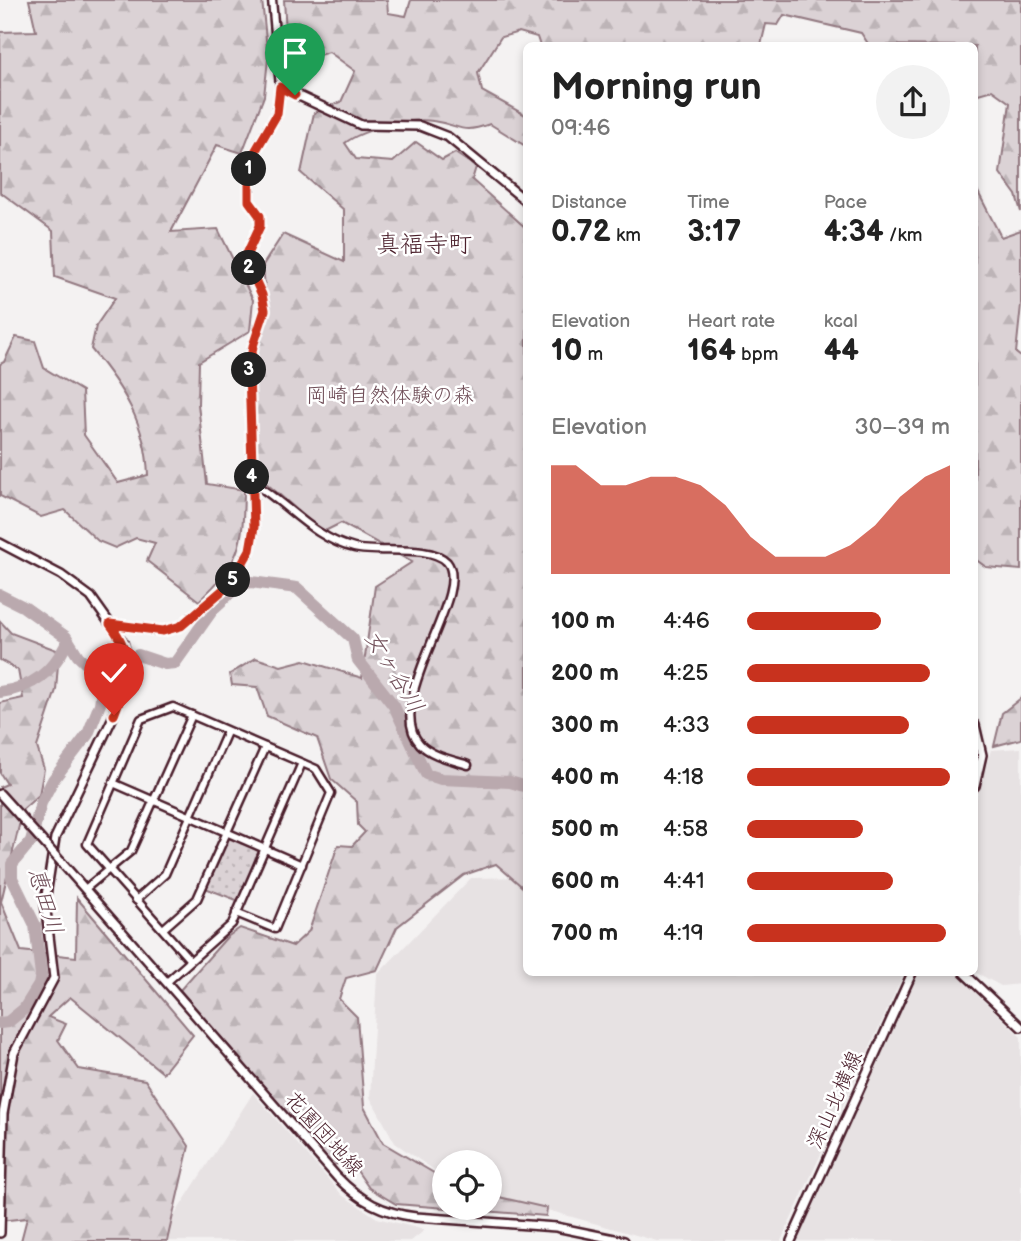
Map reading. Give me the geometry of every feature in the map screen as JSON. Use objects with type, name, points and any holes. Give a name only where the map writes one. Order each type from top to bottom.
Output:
[{"type":"street","points":[[110,624],[163,631],[181,626],[231,583],[250,550],[254,527],[249,372],[253,346],[265,310],[262,295],[245,258],[260,226],[260,216],[249,201],[249,162],[277,114],[280,87],[272,0]]},
{"type":"street","points":[[280,87],[361,125],[420,126],[448,137],[523,199]]},
{"type":"street","points":[[252,482],[277,498],[313,530],[341,544],[376,552],[427,552],[446,562],[451,571],[449,587],[441,618],[414,687],[411,726],[415,738],[424,748],[468,765]]},
{"type":"street","points":[[0,543],[61,575],[91,597],[126,648],[127,674],[114,715],[55,838],[45,902],[54,978],[15,1053],[3,1114],[0,1229]]},
{"type":"street","points":[[189,959],[87,845],[141,719],[173,706],[316,769],[331,793],[275,929],[236,913]]},
{"type":"street","points":[[85,889],[131,851],[191,715]]},
{"type":"street","points":[[136,900],[165,874],[227,732]]},
{"type":"street","points":[[978,738],[982,755],[978,773]]},
{"type":"street","points":[[163,929],[197,899],[265,747]]},
{"type":"street","points":[[167,981],[232,924],[302,763]]},
{"type":"street","points":[[113,783],[302,865]]},
{"type":"street","name":"花園団地線","points":[[0,794],[337,1177],[368,1204],[406,1216],[556,1227],[624,1241]]},
{"type":"street","name":"深山北横線","points":[[791,1241],[911,976]]},
{"type":"street","points":[[967,976],[1021,1027]]},
{"type":"shaded area","points":[[1021,748],[1021,984],[1001,986],[978,974],[978,792],[991,750]]},
{"type":"shaded area","points":[[523,877],[523,976],[903,976],[781,1241],[657,1241],[551,1211],[502,1201],[502,1150],[432,1150],[432,1169],[395,1143],[370,1097],[377,975],[471,878]]},
{"type":"shaded area","points":[[916,976],[958,976],[1021,1037],[1021,1241],[795,1241]]},
{"type":"shaded area","points":[[253,1093],[342,1195],[377,1218],[425,1230],[411,1241],[158,1241]]},
{"type":"green space","points":[[29,0],[262,0],[268,59],[264,96],[242,153],[217,145],[171,232],[218,229],[253,300],[250,331],[199,362],[198,404],[207,484],[244,490],[237,552],[224,575],[199,601],[147,561],[155,543],[136,538],[115,548],[98,541],[65,510],[41,517],[0,496],[0,364],[4,362],[16,337],[35,341],[44,368],[82,391],[84,435],[118,483],[148,475],[143,439],[131,407],[91,349],[96,326],[115,298],[55,277],[53,231],[0,192],[0,32],[36,31]]},
{"type":"green space","name":"岡崎自然体験の森","points":[[284,0],[387,0],[388,13],[406,16],[411,0],[1021,0],[1021,212],[1016,195],[1000,173],[1010,103],[992,90],[978,94],[978,42],[867,42],[861,33],[784,15],[778,25],[766,24],[762,42],[539,42],[537,37],[519,32],[501,37],[478,73],[482,91],[523,114],[523,145],[490,124],[466,129],[424,120],[375,129],[345,143],[356,159],[393,162],[416,142],[442,160],[455,153],[476,167],[472,180],[523,225],[523,888],[496,864],[464,875],[397,927],[377,970],[346,978],[339,999],[357,1017],[364,1107],[383,1143],[432,1172],[432,1207],[396,1204],[369,1188],[351,1162],[332,1165],[180,990],[227,937],[240,928],[293,946],[309,931],[338,845],[352,846],[365,832],[358,825],[357,802],[331,779],[317,738],[267,716],[257,687],[232,685],[230,674],[256,658],[281,666],[304,660],[362,678],[375,586],[412,562],[341,523],[323,532],[267,484],[255,466],[255,358],[267,311],[263,265],[283,234],[344,262],[344,210],[301,173],[314,113],[341,102],[355,71],[329,52],[288,64]]},
{"type":"green space","points":[[978,192],[1001,237],[1021,230],[1021,305],[1016,353],[1021,357],[1021,570],[986,567],[978,561]]},
{"type":"green space","points":[[0,621],[11,633],[59,651],[56,690],[37,747],[44,769],[39,795],[23,809],[1,902],[21,951],[76,957],[77,898],[193,1035],[163,1073],[70,997],[48,1017],[66,1024],[58,1040],[79,1069],[145,1080],[189,1146],[167,1241],[21,1241],[27,1218],[0,1221],[0,787],[7,784],[0,773],[0,703],[23,698],[18,670],[0,660]]},
{"type":"green space","points":[[1021,698],[1021,739],[994,746],[1002,713]]},
{"type":"green space","points":[[227,836],[261,851],[239,901],[205,888]]},
{"type":"green space","points":[[502,1198],[547,1208],[546,1216],[502,1212]]},
{"type":"waterway","name":"女ヶ谷川","points":[[89,664],[120,663],[138,655],[165,664],[175,663],[214,608],[240,584],[251,582],[297,588],[353,639],[358,660],[394,706],[426,774],[441,779],[510,782],[523,786]]},
{"type":"waterway","name":"恵田川","points":[[0,595],[24,607],[66,637],[78,656],[95,672],[102,689],[100,704],[88,734],[53,780],[41,803],[31,841],[12,864],[12,878],[35,925],[41,975],[39,985],[24,1009],[8,1022],[0,1023]]},
{"type":"waterway","points":[[0,692],[22,687],[41,677],[67,643]]},
{"type":"district","name":"真福寺町","points":[[424,244]]},
{"type":"route","points":[[114,715],[127,674],[128,661],[126,648],[110,624],[163,631],[181,626],[231,583],[250,550],[254,527],[249,372],[253,346],[265,310],[262,295],[245,258],[260,226],[260,216],[249,201],[249,162],[257,144],[277,114],[280,87],[295,95]]}]
